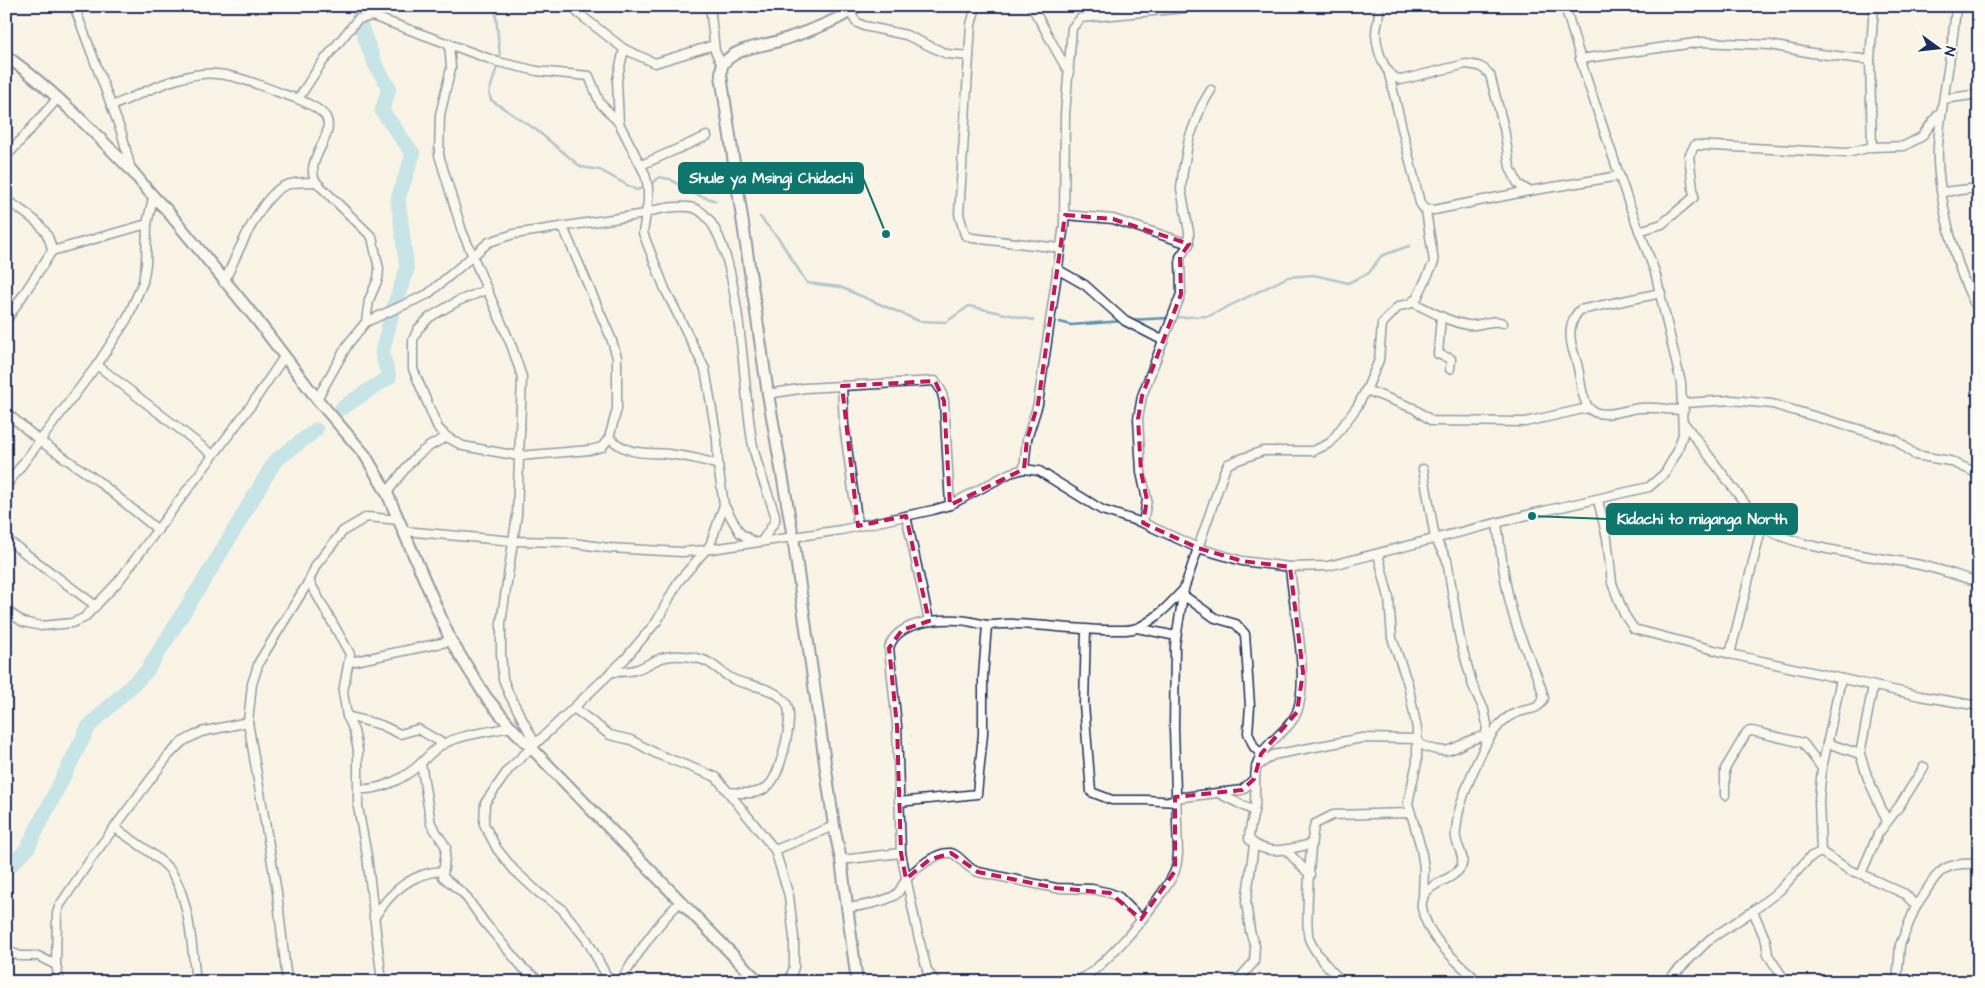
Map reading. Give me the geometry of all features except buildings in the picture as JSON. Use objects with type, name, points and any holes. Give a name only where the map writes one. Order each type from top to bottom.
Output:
[{"type":"street","points":[[74,6],[112,106],[132,172]]},
{"type":"street","points":[[573,6],[578,13],[624,49],[655,63],[714,45]]},
{"type":"street","points":[[710,6],[714,45],[722,64],[721,75],[740,210],[768,394],[793,537],[834,826],[841,860],[857,982]]},
{"type":"street","points":[[976,6],[971,25],[959,214],[965,235],[972,238],[1060,248]]},
{"type":"street","points":[[1032,6],[1048,31],[1060,59],[1069,72]]},
{"type":"street","points":[[1024,468],[1027,439],[1038,404],[1065,215],[1063,171],[1072,28],[1081,18],[1177,7],[1205,6]]},
{"type":"street","points":[[1074,982],[1092,973],[1141,919],[1166,888],[1175,871],[1178,854],[1174,711],[1176,636],[1183,592],[1220,480],[1228,464],[1263,451],[1313,451],[1330,444],[1366,390],[1379,360],[1382,324],[1398,306],[1412,302],[1417,298],[1434,262],[1426,211],[1420,203],[1389,74],[1376,35],[1379,6]]},
{"type":"street","points":[[404,531],[513,541],[673,551],[705,550],[858,526],[950,505],[1010,473],[1024,468],[1039,471],[1102,510],[1143,523],[1198,548],[1242,561],[1290,567],[1328,566],[1497,524],[1536,512],[1598,500],[1649,487],[1665,473],[1677,452],[1683,434],[1684,407],[1679,369],[1661,293],[1580,59],[1565,6]]},
{"type":"street","points":[[1872,147],[1870,60],[1874,6]]},
{"type":"street","points":[[1956,6],[1942,110],[1938,157],[1942,192],[1961,272],[1979,311]]},
{"type":"street","points":[[722,64],[734,53],[778,41],[854,9],[856,22],[864,26],[906,36],[947,54],[969,56]]},
{"type":"street","points":[[298,99],[322,64],[358,19],[372,16],[498,62],[537,71],[589,76],[600,103],[619,123],[641,165],[648,187],[648,201],[643,233],[664,289],[705,369],[717,439],[718,465],[724,504],[740,533],[754,542]]},
{"type":"street","points":[[1580,59],[1702,42],[1770,45],[1812,53],[1870,60]]},
{"type":"street","points":[[449,43],[451,68],[440,115],[439,155],[449,193],[472,257],[512,347],[522,378],[517,515],[501,623],[504,679],[533,745]]},
{"type":"street","points":[[619,123],[617,80],[624,49]]},
{"type":"street","points":[[6,56],[36,77],[132,172],[153,198],[165,208],[224,283],[257,320],[317,399],[365,455],[387,493],[451,642],[486,697],[510,727],[533,745],[680,902],[759,982]]},
{"type":"street","points":[[1389,74],[1401,80],[1466,64],[1475,64],[1486,70],[1490,75],[1504,128],[1510,167],[1518,184],[1528,191]]},
{"type":"street","points":[[112,106],[186,77],[210,74],[253,83],[298,99],[321,113],[327,121],[326,134],[313,166],[312,175],[316,182],[372,237],[379,269],[378,279],[369,300],[366,322]]},
{"type":"street","points":[[1143,523],[1147,500],[1141,472],[1138,419],[1142,396],[1180,294],[1180,257],[1189,244],[1189,232],[1181,189],[1182,172],[1195,123],[1201,107],[1211,90]]},
{"type":"street","points":[[1944,99],[1979,94]]},
{"type":"street","points":[[6,157],[57,99]]},
{"type":"street","points":[[1639,231],[1662,224],[1694,197],[1689,156],[1695,145],[1730,148],[1748,146],[1822,153],[1847,153],[1872,147],[1911,144],[1921,137],[1942,110]]},
{"type":"street","points":[[641,165],[707,136]]},
{"type":"street","points":[[1426,211],[1528,191],[1620,176]]},
{"type":"street","points":[[224,283],[243,238],[279,188],[297,182],[316,182]]},
{"type":"street","points":[[1942,192],[1979,188]]},
{"type":"street","points":[[6,486],[97,365],[127,319],[143,282],[146,264],[147,224],[153,198]]},
{"type":"street","points":[[6,199],[41,224],[51,241],[52,251],[6,321]]},
{"type":"street","points":[[317,399],[348,344],[366,322],[428,294],[499,237],[645,214],[662,208],[695,208],[707,218],[723,248],[728,262],[753,445],[775,521],[762,541]]},
{"type":"street","points":[[1065,215],[1113,219],[1189,244]]},
{"type":"street","points":[[52,251],[147,224]]},
{"type":"street","points":[[486,290],[458,301],[430,317],[418,329],[413,340],[413,369],[438,428],[447,437],[463,446],[519,456],[597,449],[606,444],[618,395],[614,346],[563,227]]},
{"type":"street","points":[[1056,269],[1085,285],[1125,321],[1164,341]]},
{"type":"street","points":[[1588,408],[1572,348],[1571,329],[1574,317],[1580,310],[1594,306],[1661,293]]},
{"type":"street","points":[[1412,302],[1442,316],[1468,325],[1496,320],[1503,323]]},
{"type":"street","points":[[1442,316],[1438,354],[1451,359],[1450,369]]},
{"type":"street","points":[[6,610],[23,622],[41,626],[57,626],[84,618],[118,582],[158,530],[252,404],[284,357]]},
{"type":"street","points":[[97,365],[213,455]]},
{"type":"street","points":[[768,394],[805,388],[935,381],[941,390],[944,401],[950,505]]},
{"type":"street","points":[[842,386],[844,425],[858,526]]},
{"type":"street","points":[[1366,390],[1413,408],[1432,421],[1526,422],[1588,408],[1596,412],[1610,414],[1640,408],[1684,407],[1732,400],[1772,404],[1896,440],[1916,455],[1950,461],[1979,474]]},
{"type":"street","points":[[6,412],[40,441],[98,481],[158,530]]},
{"type":"street","points":[[1684,423],[1762,526],[1786,539],[1919,564],[1979,582]]},
{"type":"street","points":[[387,493],[410,462],[426,446],[447,437]]},
{"type":"street","points":[[609,438],[621,448],[632,452],[666,454],[718,465]]},
{"type":"street","points":[[1423,469],[1435,538],[1447,560],[1460,640],[1473,686],[1484,710],[1487,724],[1484,747]]},
{"type":"street","points":[[1598,500],[1607,538],[1612,583],[1624,614],[1634,629],[1730,654],[1841,679],[1979,706]]},
{"type":"street","points":[[610,982],[587,940],[561,908],[539,893],[514,870],[497,849],[484,824],[485,802],[509,769],[533,745],[575,709],[612,672],[656,621],[678,582],[713,539],[724,504]]},
{"type":"street","points":[[906,516],[929,621]]},
{"type":"street","points":[[287,982],[278,892],[248,722],[252,684],[259,662],[325,552],[343,531],[357,521],[367,517],[399,520]]},
{"type":"street","points":[[1423,899],[1429,888],[1439,881],[1448,880],[1461,867],[1463,860],[1456,839],[1457,819],[1460,805],[1484,747],[1495,729],[1506,718],[1516,713],[1536,708],[1541,705],[1544,698],[1512,609],[1504,578],[1497,524]]},
{"type":"street","points":[[1730,654],[1762,526]]},
{"type":"street","points":[[6,539],[96,606]]},
{"type":"street","points":[[1378,554],[1389,598],[1392,638],[1408,684],[1418,742],[1417,762],[1408,802],[1409,814],[1419,838],[1424,873],[1423,899],[1425,918],[1438,942],[1479,982]]},
{"type":"street","points":[[1290,567],[1302,672],[1301,690],[1297,712],[1289,725],[1261,754],[1256,767],[1254,811],[1249,839],[1254,845],[1262,849],[1286,850],[1311,844]]},
{"type":"street","points":[[309,581],[347,646],[350,662],[342,686],[347,716],[354,731],[358,750],[358,807],[367,856],[382,982]]},
{"type":"street","points":[[1137,628],[1165,609],[1183,592]]},
{"type":"street","points":[[1183,592],[1215,618],[1236,624],[1245,634],[1250,706],[1248,733],[1254,747],[1261,754]]},
{"type":"street","points":[[934,982],[927,970],[901,853],[897,726],[889,648],[891,640],[902,630],[929,621],[960,620],[987,625],[1014,624],[1086,630],[1126,630],[1137,628],[1176,636]]},
{"type":"street","points":[[899,802],[977,794],[983,734],[983,677],[987,625]]},
{"type":"street","points":[[1086,630],[1084,704],[1091,792],[1112,800],[1175,800],[1242,790],[1254,779]]},
{"type":"street","points":[[350,662],[451,642]]},
{"type":"street","points":[[612,672],[638,669],[665,657],[695,658],[713,663],[734,680],[768,690],[786,701],[789,708],[789,718],[784,755],[775,777],[762,790],[753,793],[729,792]]},
{"type":"street","points":[[1821,852],[1819,800],[1822,768],[1841,679]]},
{"type":"street","points":[[1873,686],[1860,754],[1868,780],[1887,821]]},
{"type":"street","points":[[575,709],[610,736],[635,741],[657,754],[716,777],[775,850],[789,896],[794,938],[794,967],[788,982]]},
{"type":"street","points":[[347,716],[381,725],[400,734],[418,729],[444,744]]},
{"type":"street","points":[[60,982],[56,965],[55,925],[60,905],[153,775],[182,742],[201,732],[248,722]]},
{"type":"street","points":[[358,789],[369,790],[403,777],[421,763],[432,751],[458,738],[510,727]]},
{"type":"street","points":[[1725,795],[1725,768],[1747,732],[1752,731],[1799,740],[1806,745],[1822,768]]},
{"type":"street","points":[[1256,767],[1273,756],[1362,738],[1418,742],[1440,752],[1448,752],[1455,750],[1468,739],[1486,736]]},
{"type":"street","points":[[1827,743],[1860,754]]},
{"type":"street","points":[[421,763],[431,824],[446,847],[447,853],[442,871],[443,877],[464,894],[485,923],[523,968],[542,982]]},
{"type":"street","points":[[1861,874],[1871,846],[1924,767]]},
{"type":"street","points":[[1218,793],[1254,811]]},
{"type":"street","points":[[1342,982],[1318,955],[1309,938],[1311,844],[1315,824],[1333,815],[1409,814]]},
{"type":"street","points":[[775,850],[834,826]]},
{"type":"street","points":[[115,828],[169,869],[179,886],[184,905],[196,982]]},
{"type":"street","points":[[1236,982],[1254,962],[1255,946],[1250,931],[1246,902],[1254,845]]},
{"type":"street","points":[[1286,850],[1310,875]]},
{"type":"street","points":[[1821,852],[1851,872],[1861,874],[1905,894],[1916,906]]},
{"type":"street","points":[[1666,982],[1710,939],[1753,911],[1780,890],[1810,856],[1821,852]]},
{"type":"street","points":[[841,860],[901,853]]},
{"type":"street","points":[[846,908],[874,903],[895,895],[901,889],[906,879],[930,860],[951,853],[956,855],[968,869],[978,872],[1056,888],[1110,893],[1119,897],[1141,919]]},
{"type":"street","points":[[1897,982],[1900,945],[1916,906],[1946,867],[1959,862],[1979,864]]},
{"type":"street","points":[[374,918],[391,894],[407,882],[419,875],[442,871]]},
{"type":"street","points":[[1424,873],[1439,881]]},
{"type":"street","points":[[620,982],[639,950],[660,922],[680,902]]},
{"type":"street","points":[[1753,911],[1766,941],[1768,955],[1786,982]]},
{"type":"street","points":[[6,950],[20,956],[38,956],[56,965]]},
{"type":"highlighted area","points":[[1065,215],[1113,219],[1189,244],[1180,257],[1181,294],[1142,396],[1138,419],[1141,472],[1147,500],[1143,523],[1198,548],[1242,561],[1290,567],[1303,672],[1297,712],[1261,754],[1254,779],[1242,790],[1175,797],[1175,871],[1141,919],[1110,893],[1056,888],[978,872],[951,853],[929,860],[906,879],[901,853],[897,726],[889,648],[902,630],[929,621],[906,516],[858,526],[842,386],[935,381],[944,401],[950,505],[1024,469],[1027,439],[1038,404]]},
{"type":"waterway","points":[[342,408],[389,377],[382,353],[393,309],[407,269],[398,199],[413,154],[382,111],[389,88],[375,64],[358,19],[362,6]]},
{"type":"waterway","points":[[495,6],[500,57],[489,93],[491,100],[535,129],[581,167],[600,170],[636,190],[648,187],[659,177],[670,179],[689,192],[716,201]]},
{"type":"waterway","points":[[760,217],[779,239],[807,283],[840,287],[919,321],[946,322],[969,306],[1033,320]]},
{"type":"waterway","points":[[1128,320],[1209,316],[1288,277],[1314,275],[1348,283],[1369,273],[1381,256],[1409,246]]},
{"type":"waterway","points":[[1060,322],[1071,325],[1123,321]]},
{"type":"waterway","points":[[6,870],[27,849],[89,726],[146,672],[211,569],[275,461],[316,430]]},
{"type":"place","name":"Shule ya Msingi Chidachi","points":[[886,234]]},
{"type":"place","name":"Kidachi to miganga North","points":[[1532,516]]}]
